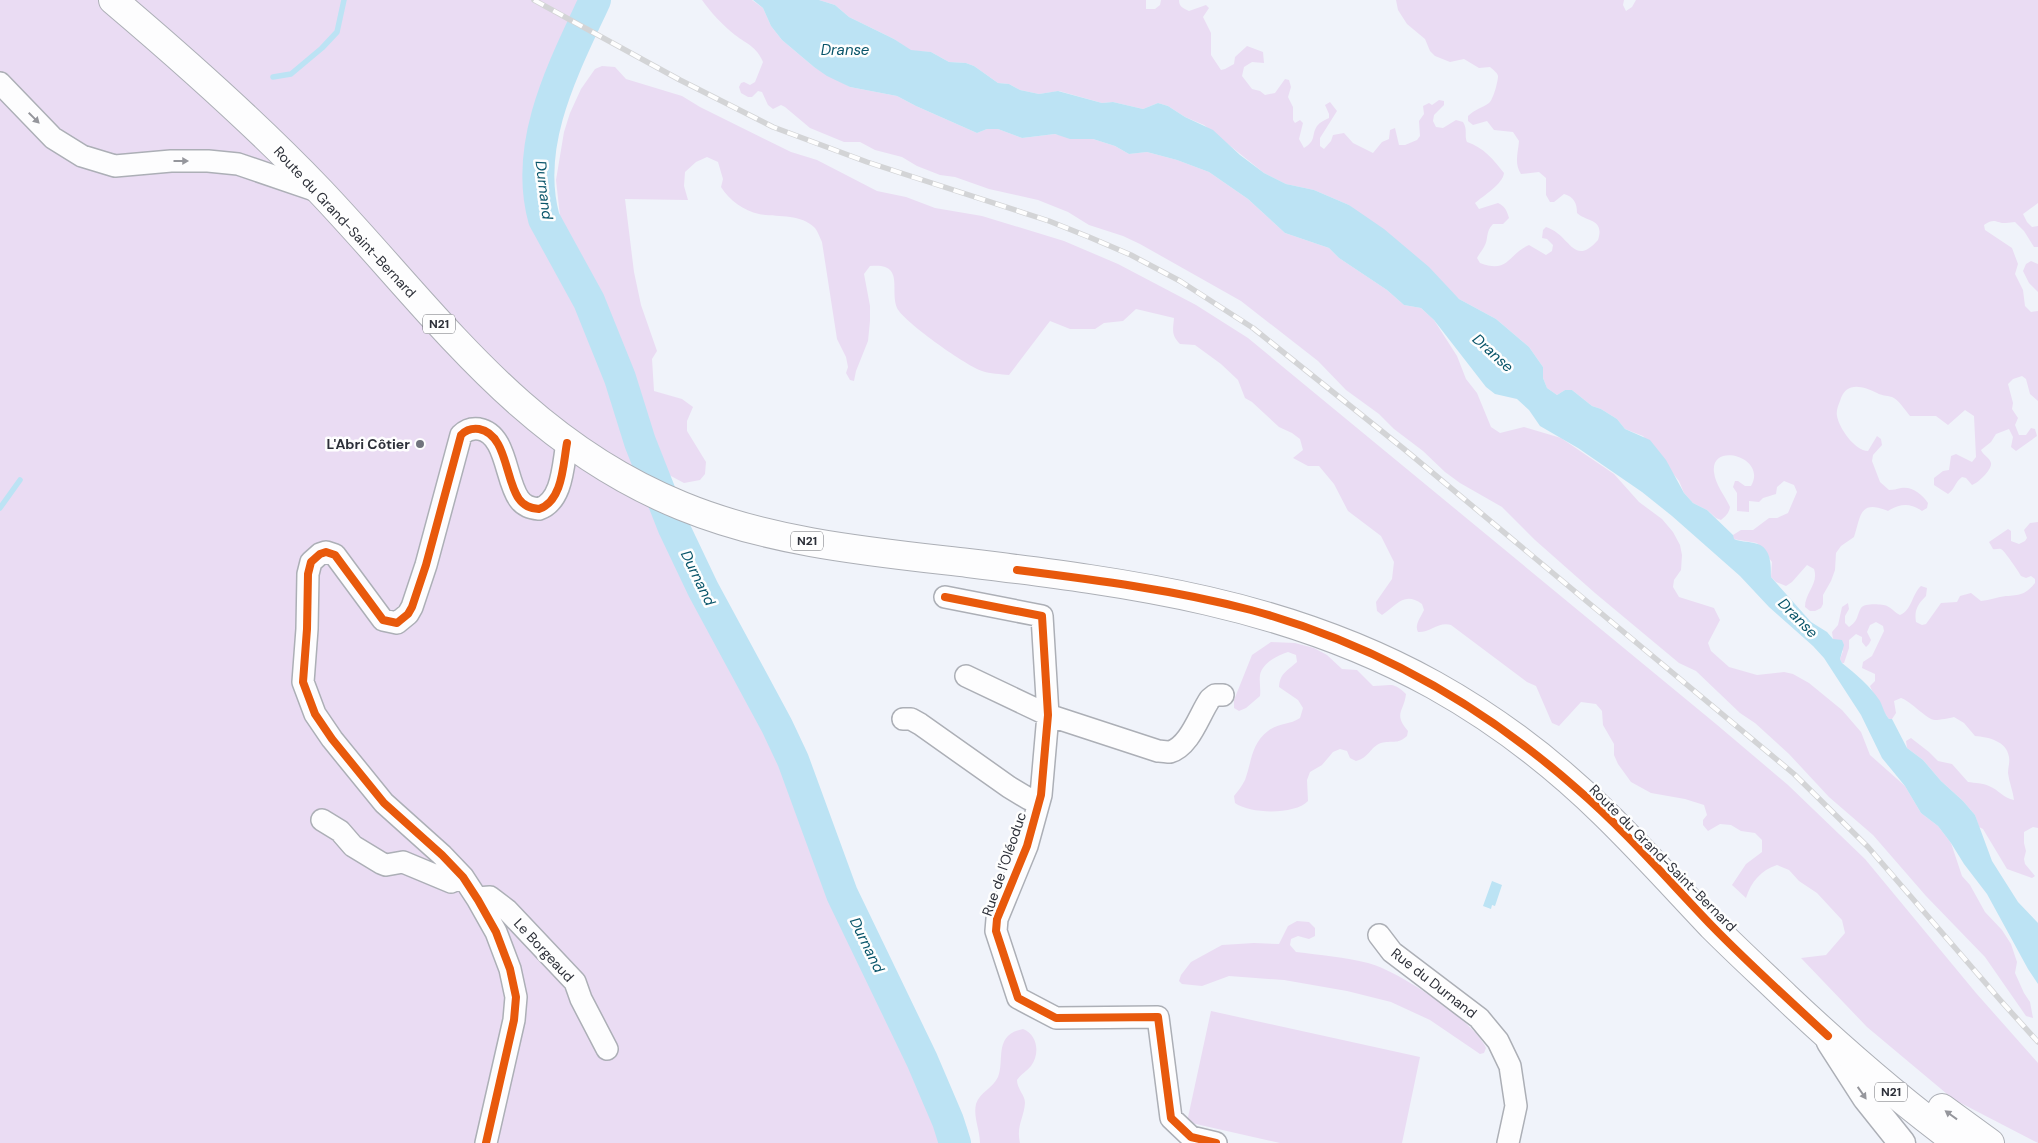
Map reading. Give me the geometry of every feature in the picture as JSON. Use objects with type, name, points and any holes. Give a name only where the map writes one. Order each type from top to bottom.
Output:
[{"type":"main road","name":"Route du Grand-Saint-Bernard","points":[[113,0],[228,100],[322,193],[465,352],[518,404],[567,443],[595,461],[660,497],[703,515],[773,534],[812,542],[1148,588],[1235,606],[1290,623],[1353,646],[1391,663],[1458,699],[1524,745],[1600,810],[1667,862],[1863,1044],[1944,1110],[1990,1143]]},
{"type":"main road","name":"Route du Grand-Saint-Bernard","points":[[1600,810],[1722,936],[1828,1036],[1893,1093],[1958,1143]]},
{"type":"street","points":[[0,83],[53,138],[82,156],[115,166],[171,161],[208,161],[238,164],[322,193]]},
{"type":"street","points":[[486,1143],[513,1030],[516,997],[504,952],[496,932],[463,877],[442,855],[384,803],[332,739],[315,714],[303,682],[307,629],[308,574],[311,562],[315,557],[331,552],[342,563],[384,620],[397,623],[408,614],[412,607],[426,565],[461,434],[464,431],[473,429],[488,433],[495,440],[520,500],[528,507],[539,509],[548,504],[556,494],[567,443]]},
{"type":"street","points":[[903,719],[911,719],[920,724],[1029,799],[1040,798],[1048,715],[1042,616],[945,597]]},
{"type":"street","points":[[966,676],[1048,715],[1158,751],[1170,752],[1186,740],[1210,699],[1215,695],[1223,695]]},
{"type":"street","name":"Rue de l'Oléoduc","points":[[1040,798],[1027,846],[997,919],[996,930],[1018,998],[1056,1018],[1158,1017],[1171,1118],[1191,1137],[1216,1143]]},
{"type":"street","points":[[322,820],[340,831],[353,846],[381,863],[386,865],[402,862],[451,882],[463,877]]},
{"type":"street","name":"Le Borgeaud","points":[[477,898],[490,897],[506,910],[575,982],[581,999],[607,1049]]},
{"type":"street","name":"Rue du Durnand","points":[[1379,935],[1392,952],[1479,1018],[1498,1041],[1510,1066],[1516,1106],[1508,1143]]},
{"type":"street","points":[[1828,1036],[1833,1048],[1856,1085],[1899,1140]]},
{"type":"street","points":[[1893,1093],[1890,1110],[1899,1140]]},
{"type":"shaded area","points":[[0,0],[600,0],[542,120],[541,218],[627,377],[643,468],[673,534],[677,536],[681,544],[679,546],[718,631],[760,686],[831,834],[837,887],[967,1128],[969,1143],[0,1143]]},
{"type":"shaded area","points":[[702,0],[752,0],[763,8],[771,26],[782,40],[814,67],[850,87],[897,96],[977,133],[987,129],[998,129],[1022,138],[1055,134],[1077,139],[1093,139],[1115,146],[1129,154],[1147,152],[1177,160],[1209,172],[1248,199],[1285,233],[1329,248],[1339,258],[1387,290],[1404,305],[1421,308],[1434,320],[1457,356],[1466,379],[1477,393],[1491,427],[1500,433],[1524,427],[1561,438],[1614,474],[1639,502],[1662,519],[1673,532],[1680,545],[1682,555],[1681,570],[1674,580],[1673,587],[1679,597],[1714,608],[1720,620],[1708,643],[1711,651],[1729,667],[1757,675],[1784,672],[1793,674],[1809,683],[1842,710],[1861,732],[1870,755],[1905,786],[1921,813],[1938,826],[1951,843],[1962,876],[1970,885],[1985,912],[2002,930],[2011,944],[2017,962],[2015,973],[2030,1002],[2033,1018],[2026,1016],[1985,957],[1926,896],[1873,835],[1829,797],[1789,754],[1755,723],[1740,713],[1696,671],[1679,663],[1595,593],[1535,540],[1502,507],[1460,483],[1445,472],[1379,414],[1346,390],[1318,361],[1241,301],[1140,244],[1123,236],[1089,225],[1068,212],[1038,200],[989,189],[955,177],[940,175],[917,166],[902,157],[875,150],[860,142],[844,142],[810,128],[781,105],[773,109],[768,105],[762,92],[758,91],[752,97],[748,97],[741,93],[739,87],[744,82],[750,85],[755,82],[763,62],[761,57],[755,49],[726,27]]},
{"type":"shaded area","points":[[819,0],[1146,0],[1146,9],[1155,9],[1160,5],[1161,0],[1179,0],[1181,6],[1189,11],[1206,5],[1209,8],[1203,17],[1211,33],[1211,55],[1221,70],[1234,64],[1235,57],[1247,46],[1263,52],[1264,63],[1252,62],[1244,67],[1242,76],[1252,89],[1260,91],[1265,95],[1275,93],[1285,79],[1289,80],[1291,87],[1288,97],[1293,107],[1293,120],[1295,123],[1300,120],[1303,123],[1299,139],[1304,148],[1312,140],[1317,126],[1329,118],[1325,105],[1330,102],[1337,111],[1320,138],[1320,146],[1324,149],[1331,141],[1333,135],[1344,133],[1353,143],[1373,153],[1382,142],[1389,139],[1390,130],[1395,128],[1399,145],[1405,145],[1417,140],[1420,136],[1419,121],[1424,114],[1423,106],[1429,103],[1432,105],[1439,100],[1444,101],[1444,105],[1434,115],[1433,121],[1436,127],[1443,128],[1456,120],[1463,122],[1467,142],[1483,151],[1504,173],[1500,181],[1475,203],[1479,209],[1498,203],[1504,207],[1508,215],[1509,218],[1503,224],[1493,224],[1477,258],[1480,263],[1497,266],[1508,262],[1529,245],[1546,255],[1552,251],[1553,245],[1547,239],[1542,238],[1543,230],[1546,227],[1561,236],[1572,247],[1583,251],[1590,248],[1598,240],[1599,228],[1597,224],[1577,213],[1574,201],[1567,195],[1564,194],[1554,202],[1550,202],[1546,195],[1546,178],[1539,172],[1521,174],[1517,162],[1519,141],[1513,132],[1494,130],[1487,121],[1473,125],[1468,121],[1468,116],[1491,101],[1497,82],[1497,73],[1490,67],[1479,68],[1464,59],[1450,62],[1435,56],[1430,51],[1425,39],[1407,24],[1398,10],[1396,0],[1624,0],[1623,5],[1626,11],[1632,7],[1636,0],[2038,0],[2038,203],[2023,214],[2032,227],[2038,226],[2038,247],[2034,247],[2024,231],[2015,222],[2003,223],[1994,221],[1984,225],[1985,230],[2012,248],[2018,264],[2015,274],[2023,290],[2025,306],[2031,312],[2038,311],[2038,401],[2030,394],[2026,379],[2022,376],[2013,379],[2008,384],[2013,403],[2012,409],[2018,418],[2015,425],[2019,435],[2026,435],[2031,428],[2035,429],[2037,436],[2016,451],[2011,447],[2013,437],[2009,429],[1996,434],[1991,442],[1981,450],[1991,463],[1987,473],[1972,485],[1966,478],[1962,477],[1948,494],[1934,485],[1934,478],[1943,471],[1949,470],[1951,456],[1956,454],[1972,462],[1976,457],[1974,416],[1965,410],[1948,425],[1936,416],[1910,416],[1899,402],[1892,397],[1860,387],[1846,390],[1837,409],[1837,414],[1838,421],[1848,438],[1858,447],[1868,451],[1877,436],[1881,439],[1882,445],[1873,455],[1872,461],[1880,482],[1889,490],[1913,489],[1928,503],[1927,508],[1922,511],[1913,506],[1905,505],[1897,506],[1888,511],[1871,507],[1866,508],[1860,516],[1854,537],[1841,546],[1836,553],[1835,570],[1823,595],[1821,608],[1810,611],[1805,607],[1815,579],[1814,569],[1807,565],[1786,586],[1776,582],[1771,577],[1772,562],[1757,543],[1733,539],[1733,535],[1741,530],[1753,530],[1769,518],[1777,518],[1788,513],[1797,492],[1794,485],[1784,481],[1777,487],[1776,494],[1763,498],[1759,502],[1749,501],[1749,512],[1737,511],[1737,493],[1733,487],[1735,481],[1745,486],[1751,486],[1754,476],[1752,467],[1737,456],[1728,455],[1720,457],[1715,463],[1714,472],[1718,485],[1730,507],[1727,514],[1721,520],[1716,518],[1707,510],[1693,503],[1684,493],[1679,481],[1643,436],[1625,429],[1617,419],[1592,406],[1572,390],[1565,390],[1557,395],[1547,388],[1543,378],[1543,367],[1529,347],[1496,319],[1459,299],[1349,205],[1314,190],[1286,184],[1264,173],[1204,125],[1185,117],[1168,106],[1158,103],[1143,109],[1113,102],[1102,103],[1059,91],[1039,94],[1020,90],[1009,84],[998,83],[974,66],[966,63],[949,62],[931,52],[911,51],[894,39],[849,17],[835,5]]},
{"type":"shaded area","points":[[602,66],[615,67],[626,79],[682,96],[700,107],[791,152],[817,160],[877,191],[906,197],[935,208],[982,216],[1064,241],[1118,264],[1196,305],[1248,338],[1716,724],[1788,785],[1865,859],[1976,993],[2038,1063],[2038,1143],[1953,1099],[1867,1027],[1801,958],[1826,955],[1845,933],[1842,920],[1817,893],[1799,881],[1789,870],[1777,865],[1757,877],[1746,898],[1732,885],[1746,864],[1762,852],[1762,840],[1755,833],[1741,831],[1731,825],[1720,824],[1708,831],[1703,825],[1703,820],[1707,815],[1704,805],[1685,799],[1651,793],[1631,782],[1618,764],[1614,755],[1614,744],[1603,725],[1602,711],[1596,704],[1581,702],[1559,726],[1552,723],[1536,686],[1527,682],[1451,625],[1442,625],[1418,632],[1417,624],[1424,610],[1422,604],[1416,600],[1405,599],[1382,615],[1377,611],[1376,602],[1392,579],[1394,562],[1381,536],[1348,511],[1334,484],[1319,466],[1308,466],[1293,458],[1303,450],[1300,439],[1279,427],[1245,398],[1238,380],[1221,364],[1195,345],[1180,344],[1177,341],[1173,329],[1174,318],[1136,309],[1123,321],[1104,323],[1095,329],[1070,329],[1050,321],[1009,375],[988,373],[951,353],[925,335],[905,317],[899,311],[896,304],[893,274],[889,269],[882,266],[870,266],[864,274],[870,306],[868,341],[854,381],[850,380],[846,373],[848,367],[846,357],[837,339],[822,242],[815,228],[803,220],[759,214],[737,204],[721,187],[723,179],[718,162],[707,157],[696,162],[685,172],[684,186],[688,200],[625,199],[634,272],[641,305],[657,351],[652,359],[654,391],[682,399],[693,407],[687,421],[687,431],[706,462],[705,474],[700,480],[684,483],[669,475],[659,463],[647,440],[638,393],[623,346],[612,330],[601,302],[568,238],[560,216],[556,180],[564,132],[581,89],[595,69]]},
{"type":"shaded area","points":[[2031,261],[2038,264],[2038,292],[2029,283],[2023,271],[2026,264]]},
{"type":"shaded area","points":[[2038,522],[2038,828],[2033,827],[2024,832],[2026,851],[2024,859],[2025,864],[2035,876],[2032,878],[2007,869],[1983,829],[1979,827],[1975,815],[1923,760],[1907,748],[1906,741],[1911,738],[1938,761],[1952,764],[1968,782],[1987,785],[2007,798],[2014,800],[2008,773],[2009,757],[2005,747],[1986,737],[1975,736],[1964,723],[1954,717],[1932,719],[1901,698],[1894,701],[1896,713],[1892,719],[1889,719],[1870,686],[1875,681],[1875,674],[1862,668],[1863,662],[1872,656],[1884,631],[1883,626],[1876,622],[1870,625],[1867,632],[1871,640],[1866,647],[1862,642],[1862,637],[1856,634],[1849,640],[1849,648],[1844,663],[1840,659],[1843,651],[1833,639],[1832,632],[1838,625],[1842,607],[1848,603],[1849,609],[1845,616],[1845,623],[1849,627],[1856,620],[1861,608],[1866,605],[1885,605],[1900,615],[1904,613],[1921,586],[1927,588],[1926,596],[1917,607],[1916,614],[1916,622],[1922,625],[1926,624],[1941,603],[1957,602],[1960,596],[1971,593],[1981,601],[2003,596],[2019,595],[2025,592],[2035,583],[2035,579],[2031,576],[2026,578],[2021,576],[2003,550],[1993,549],[1989,542],[2008,529],[2011,531],[2011,541],[2019,544],[2027,538],[2024,530],[2030,523]]},
{"type":"shaded area","points":[[1271,642],[1295,643],[1314,648],[1327,655],[1342,669],[1357,670],[1373,686],[1391,685],[1398,687],[1406,694],[1400,716],[1408,731],[1407,736],[1397,741],[1381,743],[1360,760],[1356,761],[1350,758],[1347,751],[1340,749],[1333,752],[1322,765],[1310,772],[1307,780],[1308,801],[1302,806],[1283,811],[1261,811],[1242,807],[1235,803],[1234,796],[1245,780],[1258,741],[1272,728],[1300,718],[1303,708],[1298,700],[1279,687],[1282,675],[1297,662],[1296,655],[1288,652],[1275,657],[1261,671],[1260,696],[1246,708],[1239,711],[1234,708],[1234,700],[1252,655]]},
{"type":"shaded area","points":[[1297,921],[1309,922],[1315,928],[1315,936],[1309,939],[1298,936],[1291,939],[1290,945],[1296,952],[1368,963],[1397,975],[1434,998],[1467,1024],[1486,1048],[1484,1053],[1480,1054],[1430,1020],[1391,1002],[1347,991],[1284,980],[1229,976],[1202,986],[1182,984],[1179,981],[1181,975],[1191,962],[1222,945],[1279,944],[1288,926]]},
{"type":"shaded area","points":[[1211,1011],[1420,1057],[1402,1143],[1280,1143],[1187,1122]]},
{"type":"shaded area","points":[[1023,1029],[1034,1040],[1036,1056],[1031,1066],[1017,1080],[1025,1103],[1019,1132],[1020,1143],[980,1143],[975,1114],[976,1104],[980,1096],[998,1077],[1002,1049],[1007,1037]]},
{"type":"water","name":"Dranse","points":[[753,0],[819,0],[835,5],[849,17],[894,39],[911,50],[931,52],[949,62],[966,63],[974,66],[998,83],[1009,84],[1020,90],[1039,94],[1058,91],[1102,103],[1113,102],[1143,109],[1158,103],[1168,106],[1185,117],[1213,130],[1240,155],[1264,173],[1286,184],[1314,190],[1349,205],[1384,229],[1429,267],[1459,299],[1496,319],[1529,347],[1543,367],[1543,378],[1547,388],[1557,395],[1565,390],[1572,390],[1592,406],[1617,419],[1625,429],[1650,440],[1666,460],[1684,493],[1693,503],[1707,510],[1733,535],[1734,539],[1760,545],[1767,551],[1771,577],[1811,622],[1827,632],[1833,639],[1842,640],[1844,645],[1840,659],[1842,663],[1862,680],[1880,701],[1887,717],[1892,719],[1907,748],[1923,760],[1975,815],[1992,861],[2018,902],[2038,923],[2038,984],[1987,894],[1938,826],[1921,813],[1905,786],[1882,758],[1861,715],[1824,658],[1769,607],[1740,576],[1672,516],[1642,492],[1578,448],[1540,426],[1529,410],[1517,399],[1495,394],[1486,387],[1434,320],[1421,308],[1404,305],[1387,290],[1339,258],[1329,248],[1285,233],[1248,199],[1209,172],[1177,160],[1147,152],[1129,154],[1115,146],[1093,139],[1070,139],[1055,134],[1022,138],[998,129],[987,129],[977,133],[897,96],[850,87],[827,76],[782,40],[771,26],[763,8]]},
{"type":"water","points":[[1492,881],[1502,885],[1495,906],[1492,905],[1491,909],[1483,906]]},
{"type":"waterway","points":[[273,77],[291,74],[322,48],[337,32],[344,0]]},
{"type":"waterway","name":"Durnand","points":[[595,0],[560,79],[550,106],[543,134],[539,162],[539,191],[544,219],[589,301],[620,378],[640,442],[674,528],[703,589],[777,726],[793,760],[842,894],[922,1060],[948,1121],[955,1143]]},
{"type":"waterway","points":[[0,508],[20,480]]},
{"type":"railway","points":[[534,0],[680,80],[773,127],[867,162],[1049,221],[1089,237],[1131,255],[1180,281],[1253,328],[1404,449],[1794,774],[1868,847],[2038,1042]]},
{"type":"cycle path","points":[[486,1143],[514,1020],[516,997],[510,969],[496,932],[463,877],[442,855],[384,803],[332,739],[315,714],[303,682],[307,629],[308,574],[311,562],[320,554],[326,552],[335,555],[383,620],[397,623],[408,614],[412,607],[426,565],[461,435],[467,431],[479,429],[495,439],[500,448],[514,491],[519,499],[528,506],[539,509],[547,505],[557,490],[563,471],[567,443]]},
{"type":"cycle path","points":[[1017,570],[1164,591],[1251,610],[1340,640],[1424,680],[1503,730],[1576,788],[1629,838],[1726,940],[1828,1036]]},
{"type":"cycle path","points":[[945,597],[1042,616],[1048,715],[1041,795],[1027,846],[997,919],[996,931],[1018,998],[1056,1018],[1158,1017],[1171,1118],[1191,1137],[1216,1143]]},
{"type":"place","name":"L'Abri Côtier","points":[[420,444]]}]
